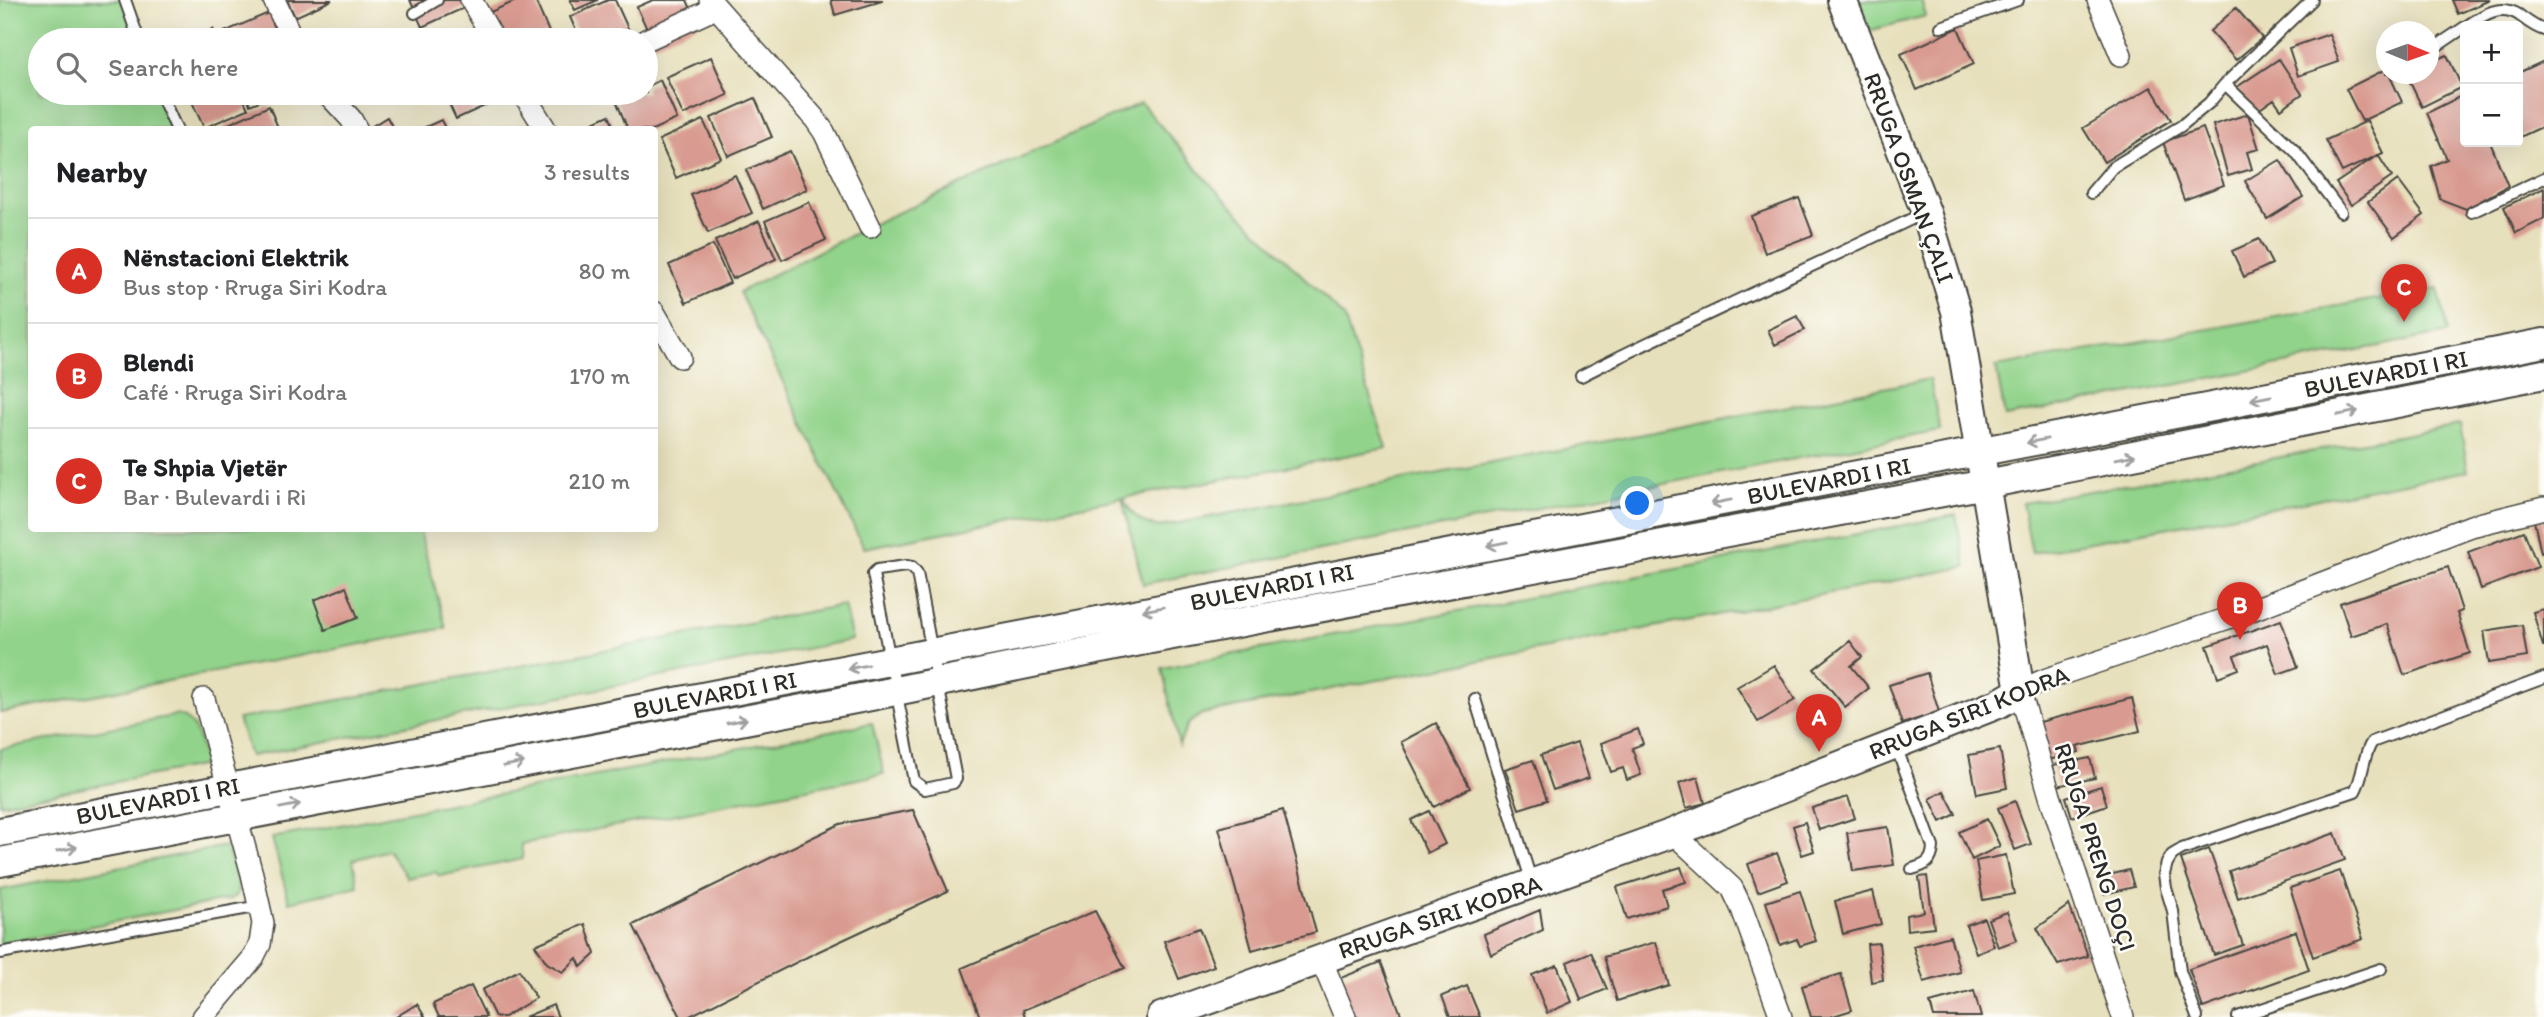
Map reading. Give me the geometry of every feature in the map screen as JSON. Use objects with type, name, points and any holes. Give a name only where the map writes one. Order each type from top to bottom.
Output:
[{"type":"main road","name":"RRUGA OSMAN ÇALI","points":[[1842,0],[1926,212],[1947,278],[1965,360],[2020,691]]},
{"type":"main road","name":"BULEVARDI I RI","points":[[0,832],[2544,343]]},
{"type":"main road","name":"BULEVARDI I RI","points":[[0,862],[938,683],[1154,638],[1986,484],[2544,374]]},
{"type":"main road","name":"RRUGA SIRI KODRA","points":[[1161,1017],[1673,833],[1998,704],[2020,691]]},
{"type":"street","points":[[274,0],[287,28]]},
{"type":"street","points":[[471,0],[487,28]]},
{"type":"street","points":[[2098,0],[2121,55]]},
{"type":"street","points":[[658,34],[713,4],[816,119],[870,227]]},
{"type":"street","points":[[339,105],[355,126]]},
{"type":"street","points":[[533,105],[544,126]]},
{"type":"street","points":[[658,319],[680,357]]},
{"type":"street","name":"RRUGA SIRI KODRA","points":[[2020,691],[2044,680],[2249,611],[2471,526],[2544,508]]},
{"type":"street","name":"RRUGA PRENG DOÇI","points":[[2020,691],[2050,796],[2123,1017]]},
{"type":"street","points":[[202,1017],[253,958],[260,944],[263,923],[204,699]]},
{"type":"street","points":[[1673,833],[1732,888],[1781,1017]]},
{"type":"street","points":[[1321,959],[1345,1017]]},
{"type":"lane","points":[[125,0],[135,28]]},
{"type":"lane","points":[[415,13],[437,0]]},
{"type":"lane","points":[[1941,27],[2018,0]]},
{"type":"lane","points":[[2091,193],[2113,167],[2181,126],[2209,103],[2225,84],[2312,0]]},
{"type":"lane","points":[[2475,21],[2488,12],[2504,10],[2515,13],[2544,30]]},
{"type":"lane","points":[[2439,45],[2460,31]]},
{"type":"lane","points":[[2225,84],[2296,152],[2341,212]]},
{"type":"lane","points":[[166,105],[175,126]]},
{"type":"lane","points":[[2472,212],[2544,178]]},
{"type":"lane","points":[[1580,376],[1693,320],[1926,212]]},
{"type":"lane","points":[[906,566],[912,567],[918,573],[932,653],[956,779],[953,783],[925,789],[914,781],[873,574],[877,570],[906,566]]},
{"type":"lane","points":[[2197,1017],[2180,971],[2173,911],[2166,888],[2164,874],[2172,855],[2182,849],[2355,791],[2362,778],[2365,752],[2371,742],[2544,678]]},
{"type":"lane","points":[[1475,699],[1533,885]]},
{"type":"lane","points":[[1895,744],[1933,846],[1932,858],[1924,866],[1912,869]]},
{"type":"lane","points":[[0,953],[260,906]]},
{"type":"lane","points":[[2238,1017],[2381,969]]},
{"type":"green space","points":[[0,0],[125,0],[135,28],[28,28],[28,105],[166,105],[176,126],[28,126],[28,532],[421,532],[446,628],[0,713]]},
{"type":"green space","points":[[1847,0],[1921,0],[1926,16],[1860,33]]},
{"type":"green space","points":[[1141,103],[1213,187],[1344,317],[1387,448],[1123,498],[1133,513],[1146,523],[1158,527],[1930,379],[1940,431],[1143,584],[1122,498],[864,548],[739,292],[875,223]]},
{"type":"green space","points":[[2438,288],[2448,333],[2005,417],[1996,367]]},
{"type":"green space","points":[[2460,425],[2468,471],[2032,553],[2022,503]]},
{"type":"green space","points":[[1956,515],[1966,567],[1202,714],[1188,724],[1179,745],[1162,668]]},
{"type":"green space","points":[[844,605],[852,640],[250,756],[238,719]]},
{"type":"green space","points":[[177,715],[190,722],[194,728],[205,765],[0,804],[0,749]]},
{"type":"green space","points":[[872,723],[884,774],[521,844],[523,859],[440,876],[435,872],[407,878],[388,850],[353,860],[358,886],[289,902],[272,838]]},
{"type":"green space","points":[[226,846],[238,885],[237,894],[231,899],[0,944],[0,890]]},
{"type":"building","points":[[287,0],[332,0],[295,17]]},
{"type":"building","points":[[410,0],[463,0],[466,7],[422,27]]},
{"type":"building","points":[[518,0],[535,0],[547,28],[495,28],[488,13]]},
{"type":"building","points":[[570,0],[598,0],[575,10]]},
{"type":"building","points":[[608,0],[615,0],[628,28],[575,28],[570,17]]},
{"type":"building","points":[[653,0],[687,0],[698,25],[658,43],[658,28],[646,28],[637,7]]},
{"type":"building","points":[[831,0],[882,0],[882,1],[835,15]]},
{"type":"building","points":[[2452,0],[2490,0],[2458,14]]},
{"type":"building","points":[[2236,8],[2262,38],[2236,60],[2210,31]]},
{"type":"building","points":[[271,12],[280,28],[233,28]]},
{"type":"building","points":[[1958,28],[1974,64],[1917,90],[1901,54]]},
{"type":"building","points":[[2329,34],[2339,62],[2298,76],[2289,48]]},
{"type":"building","points":[[2447,55],[2460,88],[2422,107],[2411,84],[2439,84],[2439,58]]},
{"type":"building","points":[[711,57],[728,95],[683,115],[666,77]]},
{"type":"building","points":[[2279,59],[2302,94],[2281,109],[2274,99],[2254,113],[2237,87]]},
{"type":"building","points":[[2544,61],[2544,126],[2523,136],[2523,84],[2523,71]]},
{"type":"building","points":[[2376,74],[2376,84],[2394,84],[2402,102],[2362,121],[2346,89]]},
{"type":"building","points":[[660,80],[677,119],[658,127],[626,126],[618,105],[658,105]]},
{"type":"building","points":[[2151,87],[2171,120],[2104,162],[2083,128]]},
{"type":"building","points":[[2460,96],[2460,147],[2492,147],[2508,186],[2466,209],[2440,199],[2431,166],[2447,159],[2427,113]]},
{"type":"building","points":[[755,98],[772,137],[728,156],[711,118]]},
{"type":"building","points":[[193,105],[246,105],[248,109],[209,126],[203,126]]},
{"type":"building","points":[[450,105],[487,105],[456,119]]},
{"type":"building","points":[[269,106],[277,126],[224,126]]},
{"type":"building","points":[[2248,114],[2259,149],[2247,152],[2252,169],[2228,176],[2213,125]]},
{"type":"building","points":[[609,115],[613,126],[585,126]]},
{"type":"building","points":[[387,117],[392,126],[372,126]]},
{"type":"building","points":[[441,120],[444,126],[428,126]]},
{"type":"building","points":[[703,120],[721,158],[676,178],[659,140]]},
{"type":"building","points":[[2367,121],[2383,153],[2342,172],[2326,140]]},
{"type":"building","points":[[2203,128],[2224,185],[2184,200],[2163,142]]},
{"type":"building","points":[[790,151],[807,189],[763,209],[746,170]]},
{"type":"building","points":[[2378,155],[2392,177],[2351,205],[2336,183]]},
{"type":"building","points":[[2280,160],[2303,197],[2267,219],[2245,181]]},
{"type":"building","points":[[735,175],[752,213],[708,233],[691,195]]},
{"type":"building","points":[[2398,180],[2424,215],[2394,237],[2368,202]]},
{"type":"building","points":[[2544,188],[2544,219],[2516,233],[2504,207]]},
{"type":"building","points":[[1799,198],[1813,235],[1765,253],[1751,216]]},
{"type":"building","points":[[809,202],[826,240],[782,260],[765,221]]},
{"type":"building","points":[[759,221],[776,259],[732,279],[715,241]]},
{"type":"building","points":[[2259,239],[2272,264],[2244,277],[2232,251]]},
{"type":"building","points":[[713,245],[730,283],[686,303],[669,265]]},
{"type":"building","points":[[1797,316],[1805,330],[1775,345],[1768,330]]},
{"type":"building","points":[[2544,518],[2544,552],[2541,553],[2534,521]]},
{"type":"building","points":[[2524,531],[2538,567],[2481,589],[2468,552]]},
{"type":"building","points":[[2448,567],[2462,611],[2457,613],[2470,653],[2404,675],[2387,624],[2351,636],[2340,603]]},
{"type":"building","points":[[346,587],[358,618],[325,630],[314,600]]},
{"type":"building","points":[[2544,609],[2544,646],[2543,646],[2533,612]]},
{"type":"building","points":[[2281,620],[2298,667],[2278,674],[2267,644],[2234,656],[2239,669],[2218,677],[2207,646]]},
{"type":"building","points":[[2522,625],[2527,657],[2489,663],[2484,631]]},
{"type":"building","points":[[1850,641],[1862,657],[1851,666],[1869,688],[1845,707],[1814,669]]},
{"type":"building","points":[[1774,665],[1795,700],[1758,722],[1737,687]]},
{"type":"building","points":[[1927,673],[1939,712],[1902,724],[1889,685]]},
{"type":"building","points":[[2132,698],[2140,731],[2077,747],[2079,752],[2045,761],[2036,723]]},
{"type":"building","points":[[1436,723],[1470,788],[1434,807],[1401,742]]},
{"type":"building","points":[[1638,729],[1643,744],[1632,748],[1641,775],[1627,780],[1623,768],[1611,772],[1601,743]]},
{"type":"building","points":[[1577,743],[1589,778],[1553,790],[1541,755]]},
{"type":"building","points":[[2000,749],[2007,788],[1977,794],[1969,755]]},
{"type":"building","points":[[2090,758],[2095,778],[2057,786],[2053,765]]},
{"type":"building","points":[[1533,760],[1547,800],[1519,809],[1505,769]]},
{"type":"building","points":[[1698,777],[1705,803],[1686,808],[1679,783]]},
{"type":"building","points":[[2101,786],[2107,805],[2072,817],[2066,797]]},
{"type":"building","points":[[1944,791],[1956,814],[1941,822],[1930,799]]},
{"type":"building","points":[[1848,797],[1855,818],[1819,830],[1812,808]]},
{"type":"building","points":[[2015,801],[2031,844],[2015,850],[1998,808]]},
{"type":"building","points":[[913,810],[948,891],[815,953],[688,1017],[681,1017],[633,925],[840,824]]},
{"type":"building","points":[[1283,810],[1316,932],[1252,950],[1219,828]]},
{"type":"building","points":[[1429,811],[1445,844],[1427,853],[1411,820]]},
{"type":"building","points":[[1987,819],[2000,846],[1972,860],[1959,832]]},
{"type":"building","points":[[1805,822],[1814,851],[1802,855],[1793,826]]},
{"type":"building","points":[[1888,827],[1894,865],[1853,871],[1847,833]]},
{"type":"building","points":[[2335,833],[2345,860],[2238,898],[2229,871]]},
{"type":"building","points":[[2209,849],[2243,945],[2214,955],[2181,859]]},
{"type":"building","points":[[1777,853],[1788,881],[1758,892],[1748,864]]},
{"type":"building","points":[[2006,855],[2014,894],[1983,900],[1976,861]]},
{"type":"building","points":[[1681,867],[1686,882],[1662,889],[1667,906],[1627,919],[1617,887]]},
{"type":"building","points":[[2129,870],[2134,887],[2104,894],[2101,877]]},
{"type":"building","points":[[2340,871],[2363,939],[2313,957],[2290,888]]},
{"type":"building","points":[[1927,876],[1934,927],[1907,930],[1906,915],[1924,912],[1919,877]]},
{"type":"building","points":[[1800,891],[1816,941],[1800,946],[1797,939],[1780,945],[1766,902]]},
{"type":"building","points":[[1873,891],[1881,924],[1843,934],[1835,901]]},
{"type":"building","points":[[2069,905],[2088,956],[2058,965],[2037,928]]},
{"type":"building","points":[[1540,910],[1543,930],[1491,954],[1484,934]]},
{"type":"building","points":[[1095,911],[1125,968],[1023,1010],[1025,1017],[980,1017],[962,968]]},
{"type":"building","points":[[2007,912],[2017,940],[1998,947],[1988,919]]},
{"type":"building","points":[[1984,918],[1994,946],[1976,953],[1966,925]]},
{"type":"building","points":[[585,924],[595,954],[581,967],[577,958],[563,972],[547,963],[535,945]]},
{"type":"building","points":[[1199,928],[1214,966],[1179,979],[1164,941]]},
{"type":"building","points":[[2296,931],[2309,970],[2203,1008],[2189,969]]},
{"type":"building","points":[[1950,936],[1960,972],[1924,982],[1913,946]]},
{"type":"building","points":[[1656,942],[1669,985],[1617,1001],[1604,957]]},
{"type":"building","points":[[1879,943],[1883,980],[1871,982],[1867,944]]},
{"type":"building","points":[[1591,952],[1607,989],[1581,1000],[1567,962]]},
{"type":"building","points":[[1381,962],[1402,1017],[1352,1017],[1338,979]]},
{"type":"building","points":[[1557,965],[1572,1002],[1547,1013],[1532,975]]},
{"type":"building","points":[[519,970],[536,998],[504,1017],[495,1017],[482,990]]},
{"type":"building","points":[[1841,974],[1852,1010],[1830,1017],[1811,1017],[1802,986]]},
{"type":"building","points":[[471,986],[486,1017],[439,1017],[433,1004]]},
{"type":"building","points":[[1467,986],[1480,1017],[1450,1017],[1442,996]]},
{"type":"building","points":[[1974,991],[1981,1017],[1934,1017],[1930,1003]]},
{"type":"building","points":[[417,1004],[425,1017],[396,1017]]},
{"type":"building","points":[[553,1005],[558,1017],[525,1017]]},
{"type":"place","name":"Te Shpia Vjetër","points":[[2404,322]]},
{"type":"place","name":"Blendi","points":[[2240,640]]},
{"type":"place","name":"Nënstacioni Elektrik","points":[[1819,752]]}]
